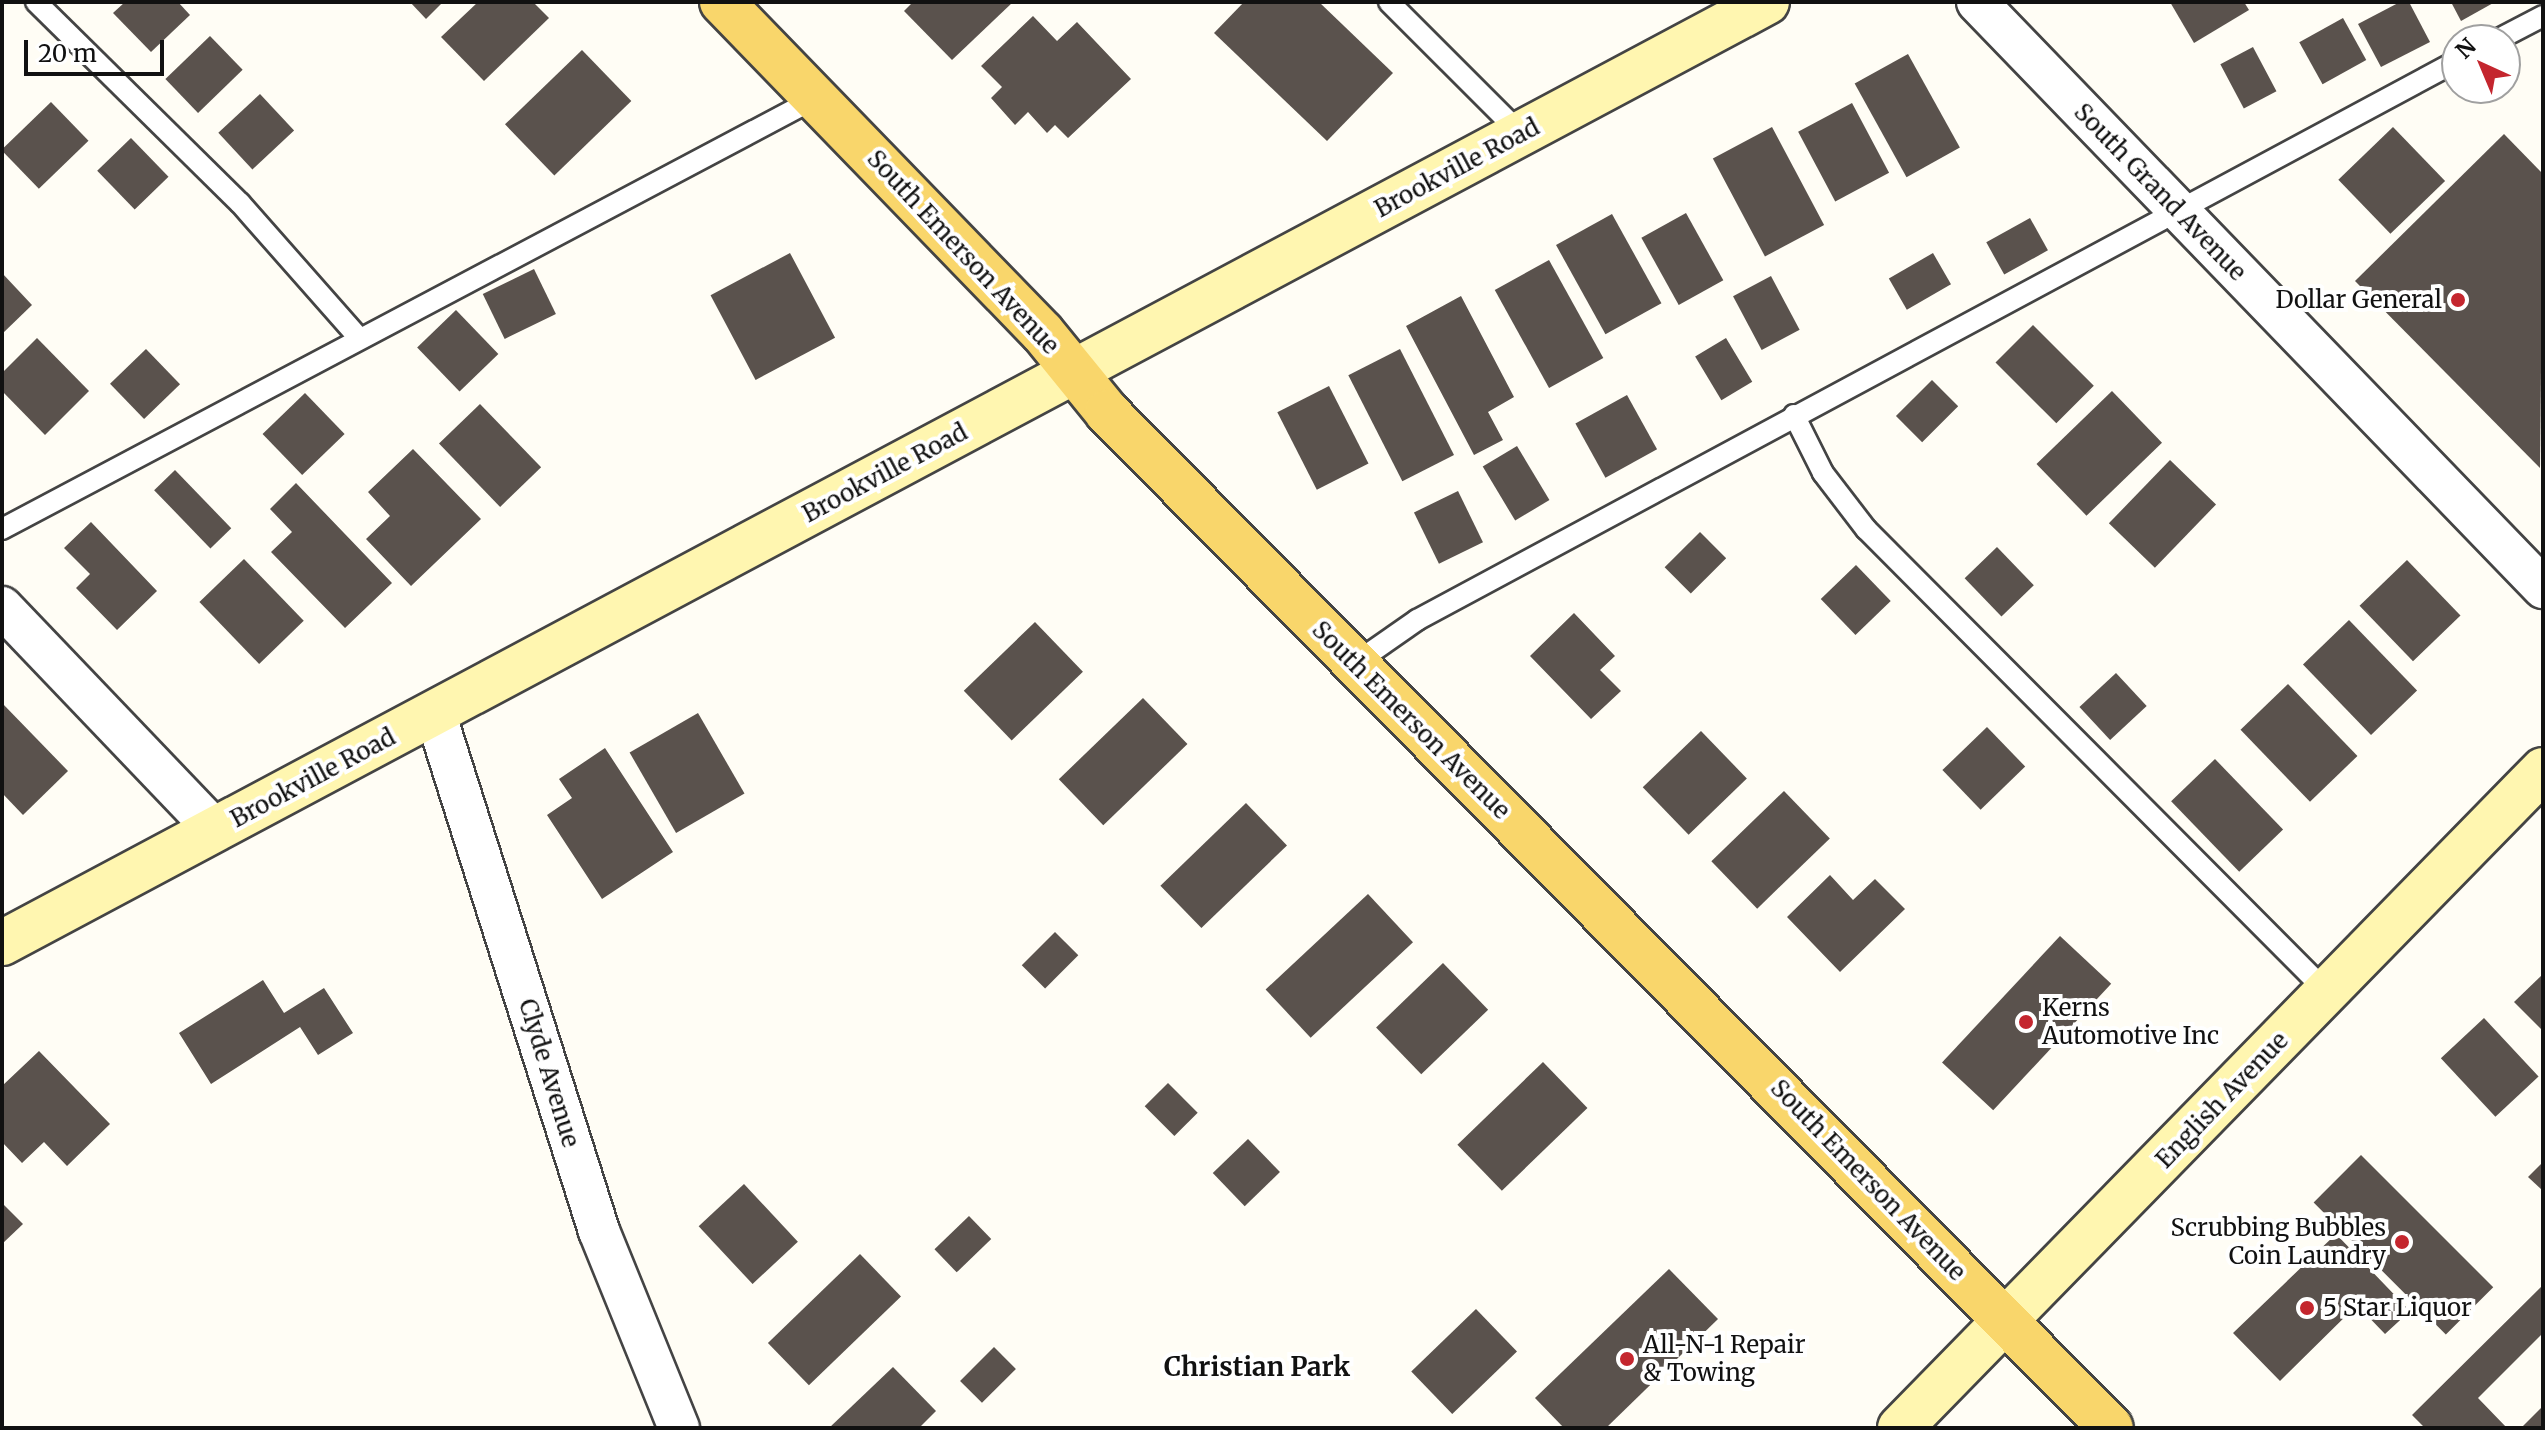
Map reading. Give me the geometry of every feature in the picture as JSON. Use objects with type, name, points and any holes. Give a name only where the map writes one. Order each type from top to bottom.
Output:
[{"type":"main road","name":"South Emerson Avenue","points":[[722,2],[1354,664],[2111,1428]]},
{"type":"street","name":"Brookville Road","points":[[2,943],[1767,2]]},
{"type":"street","name":"South Grand Avenue","points":[[1977,2],[2543,588]]},
{"type":"street","points":[[2,607],[215,830]]},
{"type":"street","name":"Clyde Avenue","points":[[435,713],[599,1231],[679,1428]]},
{"type":"street","name":"English Avenue","points":[[1900,1428],[2543,770]]},
{"type":"lane","points":[[36,2],[240,203],[359,338]]},
{"type":"lane","points":[[1389,2],[1521,134]]},
{"type":"lane","points":[[2521,27],[2543,16]]},
{"type":"lane","points":[[1354,664],[1417,620],[2176,208],[2441,69]]},
{"type":"lane","points":[[2,529],[816,98]]},
{"type":"lane","points":[[1794,415],[1823,473],[1866,529],[2327,992]]},
{"type":"building","points":[[125,2],[178,2],[190,15],[151,52],[113,13]]},
{"type":"building","points":[[410,2],[443,2],[426,19]]},
{"type":"building","points":[[478,2],[533,2],[549,18],[484,81],[441,37]]},
{"type":"building","points":[[913,2],[1013,2],[952,60],[904,11]]},
{"type":"building","points":[[1244,2],[1319,2],[1393,73],[1327,141],[1214,33]]},
{"type":"building","points":[[2170,2],[2244,2],[2249,10],[2194,43]]},
{"type":"building","points":[[2400,2],[2409,2],[2430,42],[2381,67],[2358,24]]},
{"type":"building","points":[[2451,2],[2495,2],[2461,21]]},
{"type":"building","points":[[1033,16],[1057,41],[1077,22],[1131,79],[1068,138],[1055,125],[1047,133],[1028,112],[1015,125],[991,98],[1002,87],[981,66]]},
{"type":"building","points":[[2343,18],[2366,60],[2323,84],[2299,42]]},
{"type":"building","points":[[210,36],[243,70],[198,113],[165,79]]},
{"type":"building","points":[[2253,47],[2276,91],[2244,109],[2220,64]]},
{"type":"building","points":[[582,50],[631,101],[554,175],[505,124]]},
{"type":"building","points":[[1908,54],[1960,148],[1907,177],[1855,84]]},
{"type":"building","points":[[260,94],[294,131],[252,169],[218,133]]},
{"type":"building","points":[[51,102],[89,141],[39,189],[2,149]]},
{"type":"building","points":[[1852,103],[1889,173],[1835,201],[1798,132]]},
{"type":"building","points":[[1772,127],[1824,225],[1765,256],[1713,158]]},
{"type":"building","points":[[2393,127],[2445,181],[2390,234],[2338,180]]},
{"type":"building","name":"Dollar General","points":[[2504,134],[2543,174],[2540,468],[2355,281]]},
{"type":"building","points":[[131,138],[169,177],[135,209],[97,171]]},
{"type":"building","points":[[1686,213],[1723,280],[1679,305],[1641,238]]},
{"type":"building","points":[[1612,214],[1661,303],[1605,334],[1556,245]]},
{"type":"building","points":[[2030,218],[2048,250],[2004,275],[1986,242]]},
{"type":"building","points":[[790,253],[835,338],[756,380],[711,295]]},
{"type":"building","points":[[1933,253],[1951,284],[1907,310],[1889,278]]},
{"type":"building","points":[[1549,260],[1603,358],[1549,388],[1495,290]]},
{"type":"building","points":[[534,269],[556,314],[505,339],[483,294]]},
{"type":"building","points":[[2,273],[32,305],[2,334]]},
{"type":"building","points":[[1771,276],[1800,330],[1762,350],[1733,296]]},
{"type":"building","points":[[1461,296],[1514,397],[1488,412],[1503,440],[1474,455],[1406,326]]},
{"type":"building","points":[[456,310],[498,354],[460,391],[417,348]]},
{"type":"building","points":[[2033,325],[2094,386],[2056,423],[1996,362]]},
{"type":"building","points":[[37,338],[89,391],[45,435],[2,391],[2,373]]},
{"type":"building","points":[[1726,338],[1752,382],[1721,400],[1695,357]]},
{"type":"building","points":[[146,349],[180,384],[144,419],[110,384]]},
{"type":"building","points":[[1400,349],[1454,455],[1402,481],[1348,375]]},
{"type":"building","points":[[1932,380],[1958,406],[1922,442],[1896,416]]},
{"type":"building","points":[[1329,386],[1368,464],[1317,490],[1277,412]]},
{"type":"building","points":[[2112,391],[2162,443],[2086,516],[2036,464]]},
{"type":"building","points":[[305,393],[345,434],[302,475],[263,434]]},
{"type":"building","points":[[1627,395],[1657,449],[1605,478],[1575,424]]},
{"type":"building","points":[[480,404],[541,467],[500,507],[439,444]]},
{"type":"building","points":[[1517,446],[1549,500],[1515,521],[1483,467]]},
{"type":"building","points":[[413,449],[481,519],[411,586],[366,539],[390,516],[368,492]]},
{"type":"building","points":[[2170,460],[2216,504],[2155,568],[2109,523]]},
{"type":"building","points":[[175,470],[231,528],[210,548],[154,490]]},
{"type":"building","points":[[296,483],[392,583],[345,628],[271,552],[292,532],[270,509]]},
{"type":"building","points":[[1458,491],[1483,542],[1439,564],[1414,512]]},
{"type":"building","points":[[91,522],[157,591],[117,630],[76,588],[90,574],[64,548]]},
{"type":"building","points":[[1700,532],[1726,558],[1691,594],[1665,567]]},
{"type":"building","points":[[1997,547],[2034,585],[2001,616],[1965,578]]},
{"type":"building","points":[[244,559],[304,621],[259,664],[199,602]]},
{"type":"building","points":[[2407,560],[2460,615],[2413,661],[2360,606]]},
{"type":"building","points":[[1856,565],[1891,601],[1855,635],[1821,599]]},
{"type":"building","points":[[1574,613],[1615,656],[1600,670],[1621,691],[1591,719],[1530,656]]},
{"type":"building","points":[[2349,620],[2417,690],[2371,735],[2303,664]]},
{"type":"building","points":[[1035,622],[1083,672],[1012,740],[964,691]]},
{"type":"building","points":[[2116,673],[2147,706],[2110,740],[2079,707]]},
{"type":"building","points":[[2288,684],[2357,756],[2310,802],[2241,730]]},
{"type":"building","points":[[1143,698],[1187,744],[1103,825],[1059,779]]},
{"type":"building","points":[[2,703],[68,771],[23,815],[2,793]]},
{"type":"building","points":[[698,713],[744,794],[676,833],[630,752]]},
{"type":"building","points":[[1987,727],[2025,767],[1981,810],[1942,770]]},
{"type":"building","points":[[1701,731],[1747,778],[1689,835],[1643,787]]},
{"type":"building","points":[[605,748],[673,852],[602,899],[547,815],[572,798],[559,779]]},
{"type":"building","points":[[2215,759],[2283,829],[2239,872],[2171,801]]},
{"type":"building","points":[[1784,791],[1830,838],[1757,909],[1711,861]]},
{"type":"building","points":[[1246,803],[1287,845],[1201,928],[1160,886]]},
{"type":"building","points":[[1830,875],[1853,900],[1875,879],[1905,909],[1840,972],[1787,917]]},
{"type":"building","points":[[1368,894],[1413,942],[1311,1038],[1266,989]]},
{"type":"building","points":[[1055,932],[1078,955],[1045,989],[1022,965]]},
{"type":"building","name":"Kerns Automotive Inc","points":[[2060,936],[2111,984],[1993,1110],[1942,1063]]},
{"type":"building","points":[[1443,963],[1488,1010],[1421,1074],[1376,1028]]},
{"type":"building","points":[[2543,974],[2543,1031],[2514,1002]]},
{"type":"building","points":[[263,980],[284,1013],[324,988],[353,1033],[318,1055],[300,1027],[211,1084],[179,1033]]},
{"type":"building","points":[[2484,1018],[2539,1077],[2495,1117],[2441,1058]]},
{"type":"building","points":[[39,1051],[110,1124],[67,1166],[44,1142],[22,1163],[2,1142],[2,1086]]},
{"type":"building","points":[[1543,1062],[1587,1108],[1502,1191],[1457,1145]]},
{"type":"building","points":[[1168,1083],[1198,1113],[1174,1136],[1145,1106]]},
{"type":"building","points":[[1248,1139],[1280,1172],[1245,1206],[1213,1173]]},
{"type":"building","name":"Scrubbing Bubbles Coin Laundry","points":[[2361,1155],[2493,1287],[2446,1335],[2314,1202]]},
{"type":"building","points":[[2543,1162],[2543,1191],[2528,1177]]},
{"type":"building","points":[[744,1184],[798,1242],[753,1284],[699,1226]]},
{"type":"building","points":[[2,1203],[23,1224],[2,1244]]},
{"type":"building","points":[[969,1216],[991,1239],[957,1272],[934,1249]]},
{"type":"building","name":"5 Star Liquor","points":[[2336,1234],[2410,1311],[2385,1334],[2357,1305],[2280,1381],[2233,1333]]},
{"type":"building","points":[[860,1254],[901,1296],[809,1385],[768,1343]]},
{"type":"building","name":"All-N-1 Repair & Towing","points":[[1669,1269],[1718,1319],[1606,1428],[1564,1428],[1535,1398]]},
{"type":"building","points":[[2543,1285],[2543,1333],[2478,1398],[2507,1428],[2425,1428],[2412,1415]]},
{"type":"building","points":[[1476,1309],[1517,1351],[1452,1414],[1411,1372]]},
{"type":"building","points":[[994,1347],[1016,1369],[982,1403],[960,1381]]},
{"type":"building","points":[[893,1367],[936,1411],[919,1428],[829,1428]]},
{"type":"building","points":[[2543,1406],[2543,1428],[2525,1428],[2523,1426]]},
{"type":"place","name":"Dollar General","points":[[2458,300]]},
{"type":"place","name":"Kerns Automotive Inc","points":[[2026,1022]]},
{"type":"place","name":"Scrubbing Bubbles Coin Laundry","points":[[2402,1242]]},
{"type":"place","name":"5 Star Liquor","points":[[2307,1308]]},
{"type":"place","name":"All-N-1 Repair & Towing","points":[[1627,1359]]},
{"type":"district","name":"Christian Park","points":[[1257,1367]]}]
